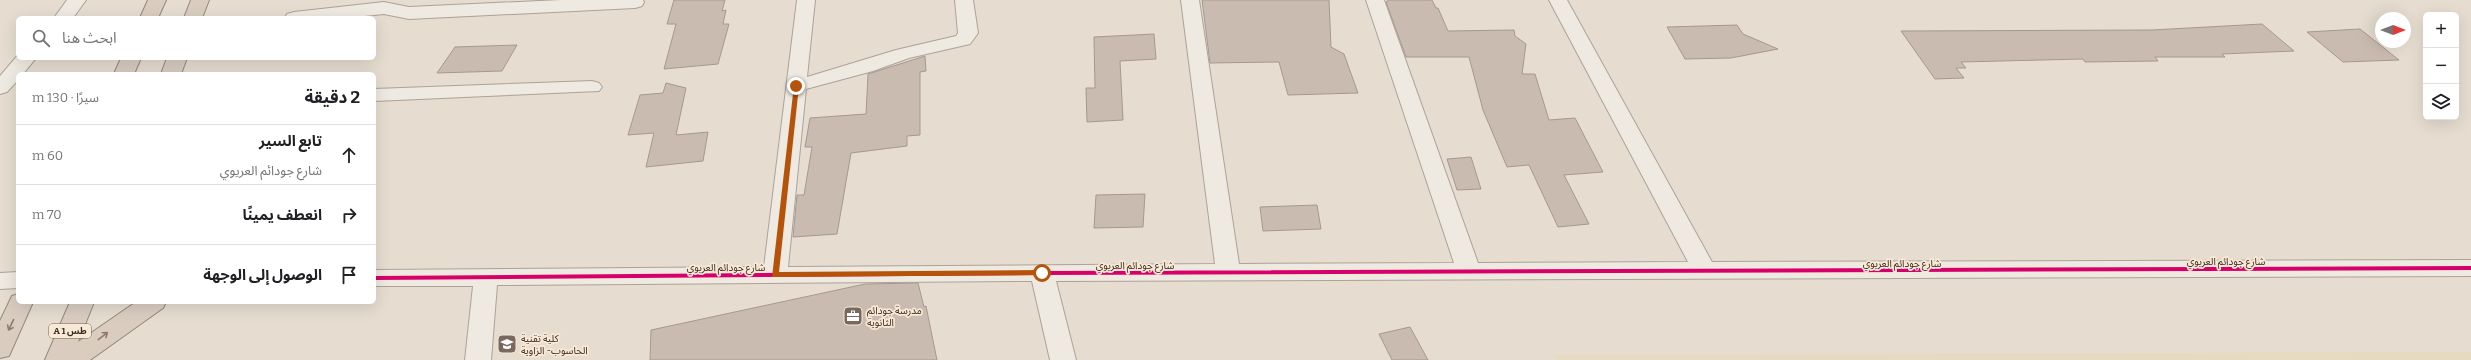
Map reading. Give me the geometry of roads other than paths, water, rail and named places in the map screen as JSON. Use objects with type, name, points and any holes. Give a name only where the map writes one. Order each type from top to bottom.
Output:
[{"type":"highway","points":[[150,16],[157,0]]},
{"type":"highway","points":[[194,16],[200,0]]},
{"type":"highway","points":[[125,72],[130,60]]},
{"type":"highway","points":[[172,72],[176,60]]},
{"type":"highway","points":[[0,349],[20,304]]},
{"type":"highway","name":"A 1 طس","points":[[58,360],[81,304]]},
{"type":"highway","points":[[72,360],[112,330],[151,304]]},
{"type":"street","points":[[65,16],[77,0]]},
{"type":"street","points":[[775,275],[806,0]]},
{"type":"street","points":[[796,86],[866,67],[903,54],[963,40],[968,32],[964,0]]},
{"type":"street","points":[[1190,0],[1228,273]]},
{"type":"street","points":[[1375,0],[1469,272]]},
{"type":"street","points":[[1558,0],[1705,272]]},
{"type":"street","points":[[312,16],[384,8],[409,13],[634,2]]},
{"type":"street","points":[[0,88],[24,60]]},
{"type":"street","points":[[376,95],[592,87]]},
{"type":"street","name":"شارع جودائم العريوي","points":[[376,278],[1042,273],[1705,272],[2471,268]]},
{"type":"street","points":[[1042,273],[1063,360]]},
{"type":"street","points":[[478,360],[486,277]]},
{"type":"street","points":[[0,281],[16,280]]},
{"type":"place","name":"مدرسة جودائم الثانوية","points":[[853,316]]},
{"type":"place","name":"كلية تقنية الحاسوب- الزاوية","points":[[507,344]]}]
